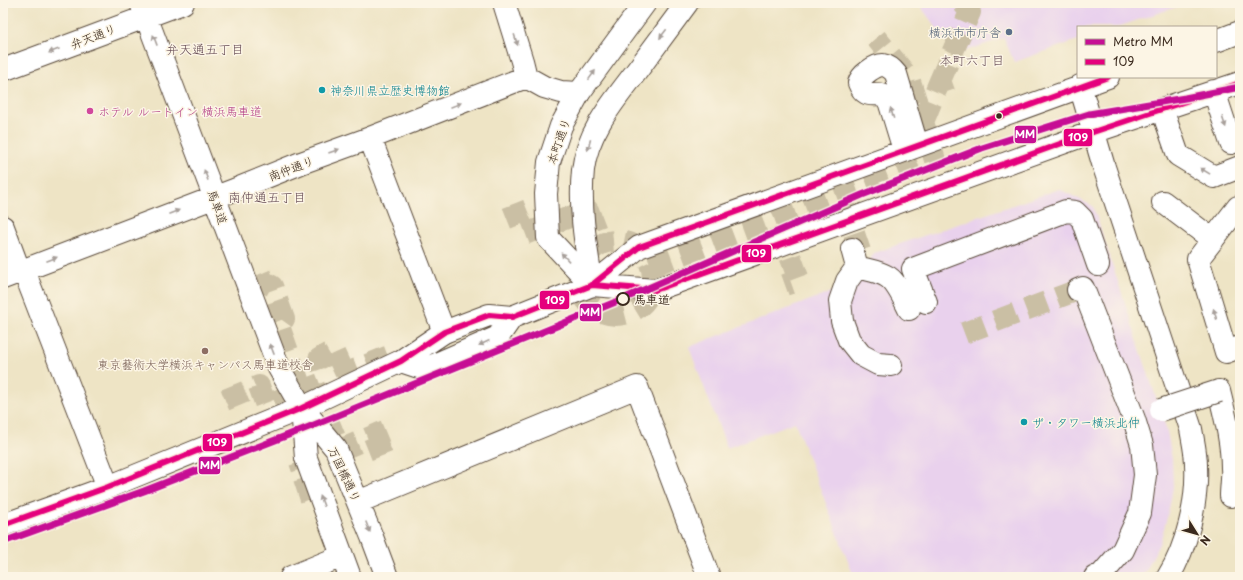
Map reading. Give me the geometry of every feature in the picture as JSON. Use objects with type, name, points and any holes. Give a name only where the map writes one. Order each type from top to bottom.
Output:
[{"type":"main road","name":"弁天通り","points":[[3,70],[143,10],[183,3]]},
{"type":"main road","points":[[504,3],[526,77],[544,87],[561,92],[579,93]]},
{"type":"main road","name":"本町通り","points":[[592,285],[548,238],[546,194],[549,162],[561,126],[579,93],[645,3]]},
{"type":"main road","points":[[592,285],[581,199],[583,168],[591,138],[607,110],[687,3]]},
{"type":"main road","name":"馬車道","points":[[143,10],[279,368],[302,408]]},
{"type":"main road","points":[[1217,40],[1240,32]]},
{"type":"main road","name":"南仲通り","points":[[12,275],[526,77]]},
{"type":"main road","points":[[3,524],[108,487],[302,408],[401,362],[444,332],[489,315],[512,317],[592,285],[639,247],[1105,78]]},
{"type":"main road","points":[[592,285],[655,290],[1093,132],[1240,83]]},
{"type":"main road","points":[[1080,86],[1104,167],[1191,429],[1196,465],[1196,495],[1182,548],[1168,577]]},
{"type":"main road","points":[[1214,91],[1231,142],[1240,139]]},
{"type":"main road","points":[[1162,109],[1178,156],[1214,177],[1240,167]]},
{"type":"main road","points":[[370,138],[444,332]]},
{"type":"main road","points":[[1163,202],[1213,240]]},
{"type":"main road","points":[[1233,349],[1198,259],[1238,207],[1240,209]]},
{"type":"main road","points":[[888,277],[1066,211],[1075,212],[1082,219],[1098,265]]},
{"type":"main road","points":[[3,227],[16,262],[12,275],[28,281],[108,487]]},
{"type":"main road","points":[[891,365],[878,364],[860,355],[849,340],[842,321],[840,302],[855,258],[876,272],[888,277],[900,291],[917,305],[913,269]]},
{"type":"main road","points":[[1078,290],[1083,288],[1134,419],[1142,445],[1145,475],[1140,513],[1123,550],[1102,574],[1095,577]]},
{"type":"main road","points":[[401,362],[425,369],[498,337],[512,317]]},
{"type":"main road","points":[[358,502],[637,387],[710,577]]},
{"type":"main road","points":[[1134,419],[1219,391],[1226,419],[1234,433],[1231,496]]},
{"type":"main road","points":[[302,408],[306,458],[350,577]]},
{"type":"main road","name":"万国橋通り","points":[[302,408],[336,449],[387,577]]},
{"type":"main road","points":[[291,577],[342,556]]},
{"type":"shaded area","name":"横浜市市庁舎","points":[[918,3],[1188,3],[1120,26],[1077,26],[1077,40],[1014,62],[1004,38],[956,54]]},
{"type":"shaded area","points":[[1059,189],[1093,206],[1167,431],[1172,459],[1173,487],[1168,514],[1160,542],[1147,569],[1141,577],[854,577],[795,422],[727,448],[689,347],[857,282],[874,253]]},
{"type":"tunnel","points":[[939,83],[970,12],[963,3]]},
{"type":"tunnel","points":[[651,266],[935,160],[909,78],[876,38]]},
{"type":"tunnel","points":[[923,122],[939,83],[959,76]]},
{"type":"tunnel","points":[[843,202],[860,251]]},
{"type":"tunnel","points":[[513,204],[525,234],[588,210],[601,244]]},
{"type":"tunnel","points":[[779,226],[799,280],[785,285]]},
{"type":"tunnel","points":[[616,241],[630,244],[642,252],[650,264],[653,278],[650,292],[642,304],[630,312],[616,315],[602,312],[590,304],[582,292],[579,278],[582,264],[590,252],[602,244],[616,241]]},
{"type":"tunnel","points":[[260,274],[263,281],[272,286],[284,319],[279,326],[302,391],[320,384]]},
{"type":"tunnel","points":[[964,333],[1078,290]]},
{"type":"tunnel","points":[[329,353],[319,359],[323,371],[349,359]]},
{"type":"tunnel","points":[[337,377],[392,355],[395,359]]},
{"type":"tunnel","points":[[225,400],[259,386],[266,405],[302,391]]},
{"type":"tunnel","points":[[314,386],[340,450],[385,431]]},
{"type":"tunnel","points":[[374,436],[382,456]]},
{"type":"tunnel","points":[[297,492],[309,488],[300,462]]},
{"type":"metro line","name":"MM","points":[[3,542],[144,491],[309,427],[623,299],[862,195],[982,148],[1089,114],[1240,87]]},
{"type":"transit line","name":"109","points":[[3,525],[108,487],[302,408],[401,361],[444,332],[489,315],[512,317],[592,285],[639,247],[1105,78]]},
{"type":"transit line","name":"109","points":[[592,285],[655,290],[1093,132],[1240,83]]},
{"type":"place","name":"横浜市市庁舎","points":[[1009,32]]},
{"type":"place","name":"神奈川県立歴史博物館","points":[[322,90]]},
{"type":"place","name":"ホテル ルートイン 横浜馬車道","points":[[90,111]]},
{"type":"place","name":"馬車道","points":[[623,299]]},
{"type":"place","name":"東京藝術大学横浜キャンパス馬車道校舎","points":[[205,351]]},
{"type":"place","name":"ザ・タワー横浜北仲","points":[[1024,422]]},
{"type":"district","name":"弁天通五丁目","points":[[205,48]]},
{"type":"district","name":"本町六丁目","points":[[972,59]]},
{"type":"district","name":"南仲通五丁目","points":[[267,196]]}]
